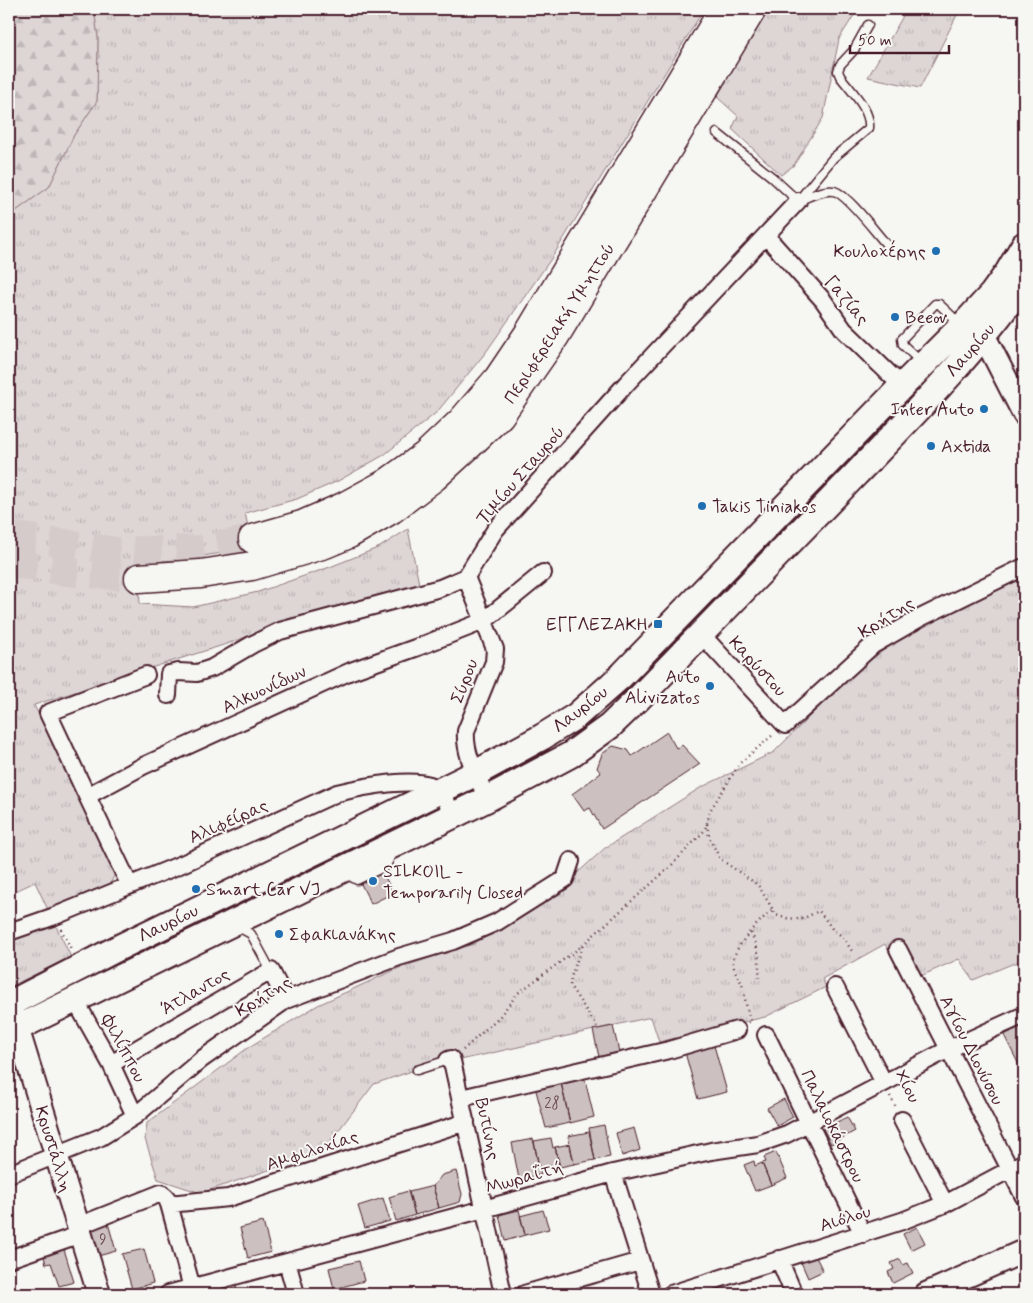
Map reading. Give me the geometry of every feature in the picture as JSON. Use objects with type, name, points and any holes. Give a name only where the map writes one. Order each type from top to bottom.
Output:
[{"type":"highway","name":"Περιφερειακή Υμηττού","points":[[252,539],[311,521],[343,507],[387,483],[426,455],[467,415],[498,379],[529,333],[724,9]]},
{"type":"highway","name":"Περιφερειακή Υμηττού","points":[[140,578],[201,574],[252,566],[325,544],[349,534],[392,509],[434,477],[469,445],[500,415],[555,336],[752,9]]},
{"type":"main road","name":"Λαυρίου","points":[[13,1030],[488,799],[570,755],[594,738],[626,711],[920,407],[1024,245]]},
{"type":"main road","name":"Λαυρίου","points":[[9,1004],[476,772],[557,729],[591,704],[620,677],[924,364],[971,328],[1008,306],[1024,282]]},
{"type":"street","name":"Τιμίου Σταυρού","points":[[466,578],[495,530],[626,384],[798,201]]},
{"type":"street","name":"Γαζίας","points":[[766,236],[823,300],[844,330],[902,386]]},
{"type":"street","points":[[971,328],[1024,414]]},
{"type":"street","name":"Κρήτης","points":[[785,725],[873,645],[920,618],[1024,567]]},
{"type":"street","name":"Αλκυονίδων","points":[[86,796],[143,766],[351,671],[484,621],[543,573]]},
{"type":"street","name":"Σύρου","points":[[466,578],[495,649],[494,662],[466,731],[465,738],[468,754],[488,799]]},
{"type":"street","points":[[168,695],[169,674],[178,672],[197,673],[212,668],[280,631],[440,588],[466,578]]},
{"type":"street","name":"Καρύστου","points":[[701,634],[785,725]]},
{"type":"street","points":[[129,884],[48,713],[146,675]]},
{"type":"street","name":"Αλιφείρας","points":[[9,932],[55,916],[200,856],[337,793],[404,783],[427,784],[440,790]]},
{"type":"street","points":[[440,790],[453,816]]},
{"type":"street","name":"Κρήτης","points":[[9,1174],[100,1137],[135,1116],[202,1059],[286,1000],[399,957],[454,941],[497,922],[565,878],[571,861]]},
{"type":"street","name":"Αγίου Διονύσου","points":[[898,948],[949,1049],[1018,1166],[1024,1198]]},
{"type":"street","points":[[271,971],[286,1000]]},
{"type":"street","name":"Άτλαντος","points":[[111,1064],[271,971]]},
{"type":"street","name":"Χίου","points":[[834,987],[884,1083]]},
{"type":"street","name":"Φιλίππου","points":[[75,1000],[111,1064],[135,1116]]},
{"type":"street","name":"Κρυστάλλη","points":[[9,1004],[13,1030],[57,1156],[99,1294]]},
{"type":"street","name":"Μωραΐτή","points":[[168,1294],[613,1173],[702,1153],[769,1141],[787,1134],[949,1049],[1024,1015]]},
{"type":"street","points":[[461,1098],[669,1050],[737,1030]]},
{"type":"street","name":"Παλαιοκάστρου","points":[[766,1035],[864,1234]]},
{"type":"street","name":"Βυτίνης","points":[[450,1060],[461,1098],[503,1294]]},
{"type":"street","name":"Χίου","points":[[902,1120],[945,1204]]},
{"type":"street","name":"Αμφιλοχίας","points":[[169,1204],[228,1198],[466,1122]]},
{"type":"street","name":"Αιόλου","points":[[671,1294],[902,1221],[945,1204],[1018,1166]]},
{"type":"street","points":[[613,1173],[651,1294]]},
{"type":"street","points":[[9,1259],[161,1193],[166,1197],[169,1204],[192,1288]]},
{"type":"street","points":[[926,1294],[1024,1251]]},
{"type":"street","points":[[779,1259],[794,1294]]},
{"type":"street","points":[[524,1294],[640,1261]]},
{"type":"street","points":[[287,1262],[296,1294]]},
{"type":"lane","points":[[798,201],[833,158],[869,128],[870,121],[866,112],[838,71],[840,65],[854,50],[868,25]]},
{"type":"lane","points":[[717,133],[772,177],[798,201]]},
{"type":"lane","points":[[798,201],[816,193],[834,191],[846,199],[886,244]]},
{"type":"lane","points":[[924,364],[904,345],[902,338],[935,304],[939,304],[971,328]]},
{"type":"lane","points":[[232,924],[251,934],[271,971]]},
{"type":"lane","points":[[417,1070],[450,1060]]},
{"type":"path","points":[[450,1060],[500,1016],[518,994],[583,944],[670,867],[705,830],[711,809],[740,764],[785,725]]},
{"type":"path","points":[[707,822],[710,841],[720,859],[758,886],[772,911],[778,916],[797,919],[806,918],[817,911],[821,912],[834,930],[842,936],[852,951]]},
{"type":"path","points":[[737,1030],[741,1025],[751,1022],[742,984],[734,966],[734,956],[742,940],[772,911]]},
{"type":"path","points":[[55,916],[80,968]]},
{"type":"path","points":[[751,933],[759,957],[759,978]]},
{"type":"path","points":[[583,944],[570,977],[570,986],[597,1027]]},
{"type":"path","name":"Χίου","points":[[884,1083],[902,1120]]},
{"type":"green space","points":[[9,9],[94,9],[98,38],[97,101],[74,135],[49,187],[9,216]]},
{"type":"green space","points":[[94,9],[704,9],[553,256],[486,352],[437,412],[384,455],[338,481],[297,499],[245,513],[253,548],[178,560],[137,562],[140,604],[193,607],[258,592],[330,567],[380,547],[408,529],[420,589],[286,620],[236,641],[34,705],[115,874],[110,884],[49,912],[35,882],[9,894],[9,454],[11,454],[9,445],[9,216],[49,187],[74,135],[97,101],[98,38]]},
{"type":"green space","points":[[770,9],[858,9],[839,39],[823,118],[794,165],[781,175],[732,129],[738,116],[717,97],[750,39]]},
{"type":"green space","points":[[907,9],[960,9],[920,88],[868,77]]},
{"type":"green space","points":[[1024,574],[1024,959],[973,980],[959,959],[905,983],[885,944],[822,979],[826,987],[765,1017],[659,1042],[651,1017],[412,1071],[374,1084],[322,1152],[201,1193],[158,1179],[145,1139],[147,1123],[249,1047],[318,1005],[399,968],[473,944],[553,895],[605,848],[700,788],[774,752],[855,671],[920,624]]},
{"type":"green space","points":[[53,920],[71,957],[9,987],[9,937]]},
{"type":"building","points":[[667,732],[676,748],[682,745],[700,764],[602,829],[590,808],[584,811],[572,794],[601,773],[597,768],[602,754],[613,746],[628,750],[632,756]]},
{"type":"building","points":[[379,865],[393,893],[371,904],[357,876]]},
{"type":"building","points":[[1024,1025],[1024,1069],[1022,1071],[1004,1035]]},
{"type":"building","points":[[613,1026],[619,1052],[599,1057],[593,1030]]},
{"type":"building","points":[[713,1042],[727,1092],[698,1099],[684,1049]]},
{"type":"building","points":[[583,1072],[594,1117],[570,1123],[560,1078]]},
{"type":"building","points":[[560,1078],[570,1123],[546,1128],[534,1083]]},
{"type":"building","points":[[784,1099],[793,1117],[777,1126],[767,1108]]},
{"type":"building","points":[[847,1117],[855,1131],[831,1144],[823,1129]]},
{"type":"building","points":[[604,1125],[610,1157],[595,1160],[589,1128]]},
{"type":"building","points":[[634,1128],[640,1150],[622,1156],[616,1133]]},
{"type":"building","points":[[589,1132],[595,1160],[574,1164],[568,1136]]},
{"type":"building","points":[[551,1138],[559,1164],[539,1168],[534,1141]]},
{"type":"building","points":[[533,1139],[541,1175],[519,1179],[512,1143]]},
{"type":"building","points":[[570,1144],[574,1164],[560,1167],[555,1147]]},
{"type":"building","points":[[776,1152],[787,1178],[771,1185],[762,1163],[766,1162],[764,1157]]},
{"type":"building","points":[[754,1161],[755,1166],[762,1163],[771,1185],[755,1191],[744,1165]]},
{"type":"building","points":[[456,1171],[462,1194],[460,1202],[439,1208],[433,1186],[442,1175]]},
{"type":"building","points":[[433,1186],[439,1208],[415,1215],[409,1192]]},
{"type":"building","points":[[408,1191],[415,1215],[396,1221],[389,1197]]},
{"type":"building","points":[[383,1198],[390,1221],[365,1228],[358,1206]]},
{"type":"building","points":[[519,1210],[525,1235],[505,1241],[499,1215]]},
{"type":"building","points":[[543,1210],[549,1229],[525,1235],[520,1216]]},
{"type":"building","points":[[263,1222],[271,1252],[248,1258],[240,1228]]},
{"type":"building","points":[[108,1223],[116,1251],[98,1256],[90,1228]]},
{"type":"building","points":[[917,1227],[925,1243],[911,1250],[903,1234]]},
{"type":"building","points":[[63,1246],[74,1282],[59,1286],[51,1263],[46,1264],[43,1253]]},
{"type":"building","points":[[144,1249],[153,1283],[132,1289],[122,1254]]},
{"type":"building","points":[[815,1255],[823,1271],[808,1278],[801,1262]]},
{"type":"building","points":[[900,1259],[903,1265],[908,1263],[913,1273],[893,1283],[888,1272],[894,1269],[891,1263]]},
{"type":"building","points":[[359,1261],[364,1281],[334,1289],[329,1268]]},
{"type":"tunnel","points":[[9,535],[116,551],[199,549],[253,539]]},
{"type":"tunnel","points":[[9,563],[66,572],[139,578]]},
{"type":"place","name":"Κουλοχέρης","points":[[936,251]]},
{"type":"place","name":"Beeov","points":[[895,317]]},
{"type":"place","name":"Inter Auto","points":[[984,409]]},
{"type":"place","name":"Axtida","points":[[931,446]]},
{"type":"place","name":"Takis Tiniakos","points":[[702,506]]},
{"type":"place","name":"ΕΓΓΛΕΖΑΚΗ","points":[[658,624]]},
{"type":"place","name":"Auto Alivizatos","points":[[710,686]]},
{"type":"place","name":"SILKOIL - Temporarily Closed","points":[[373,881]]},
{"type":"place","name":"Smart Car VJ","points":[[196,889]]},
{"type":"place","name":"Σφακιανάκης","points":[[279,934]]}]
